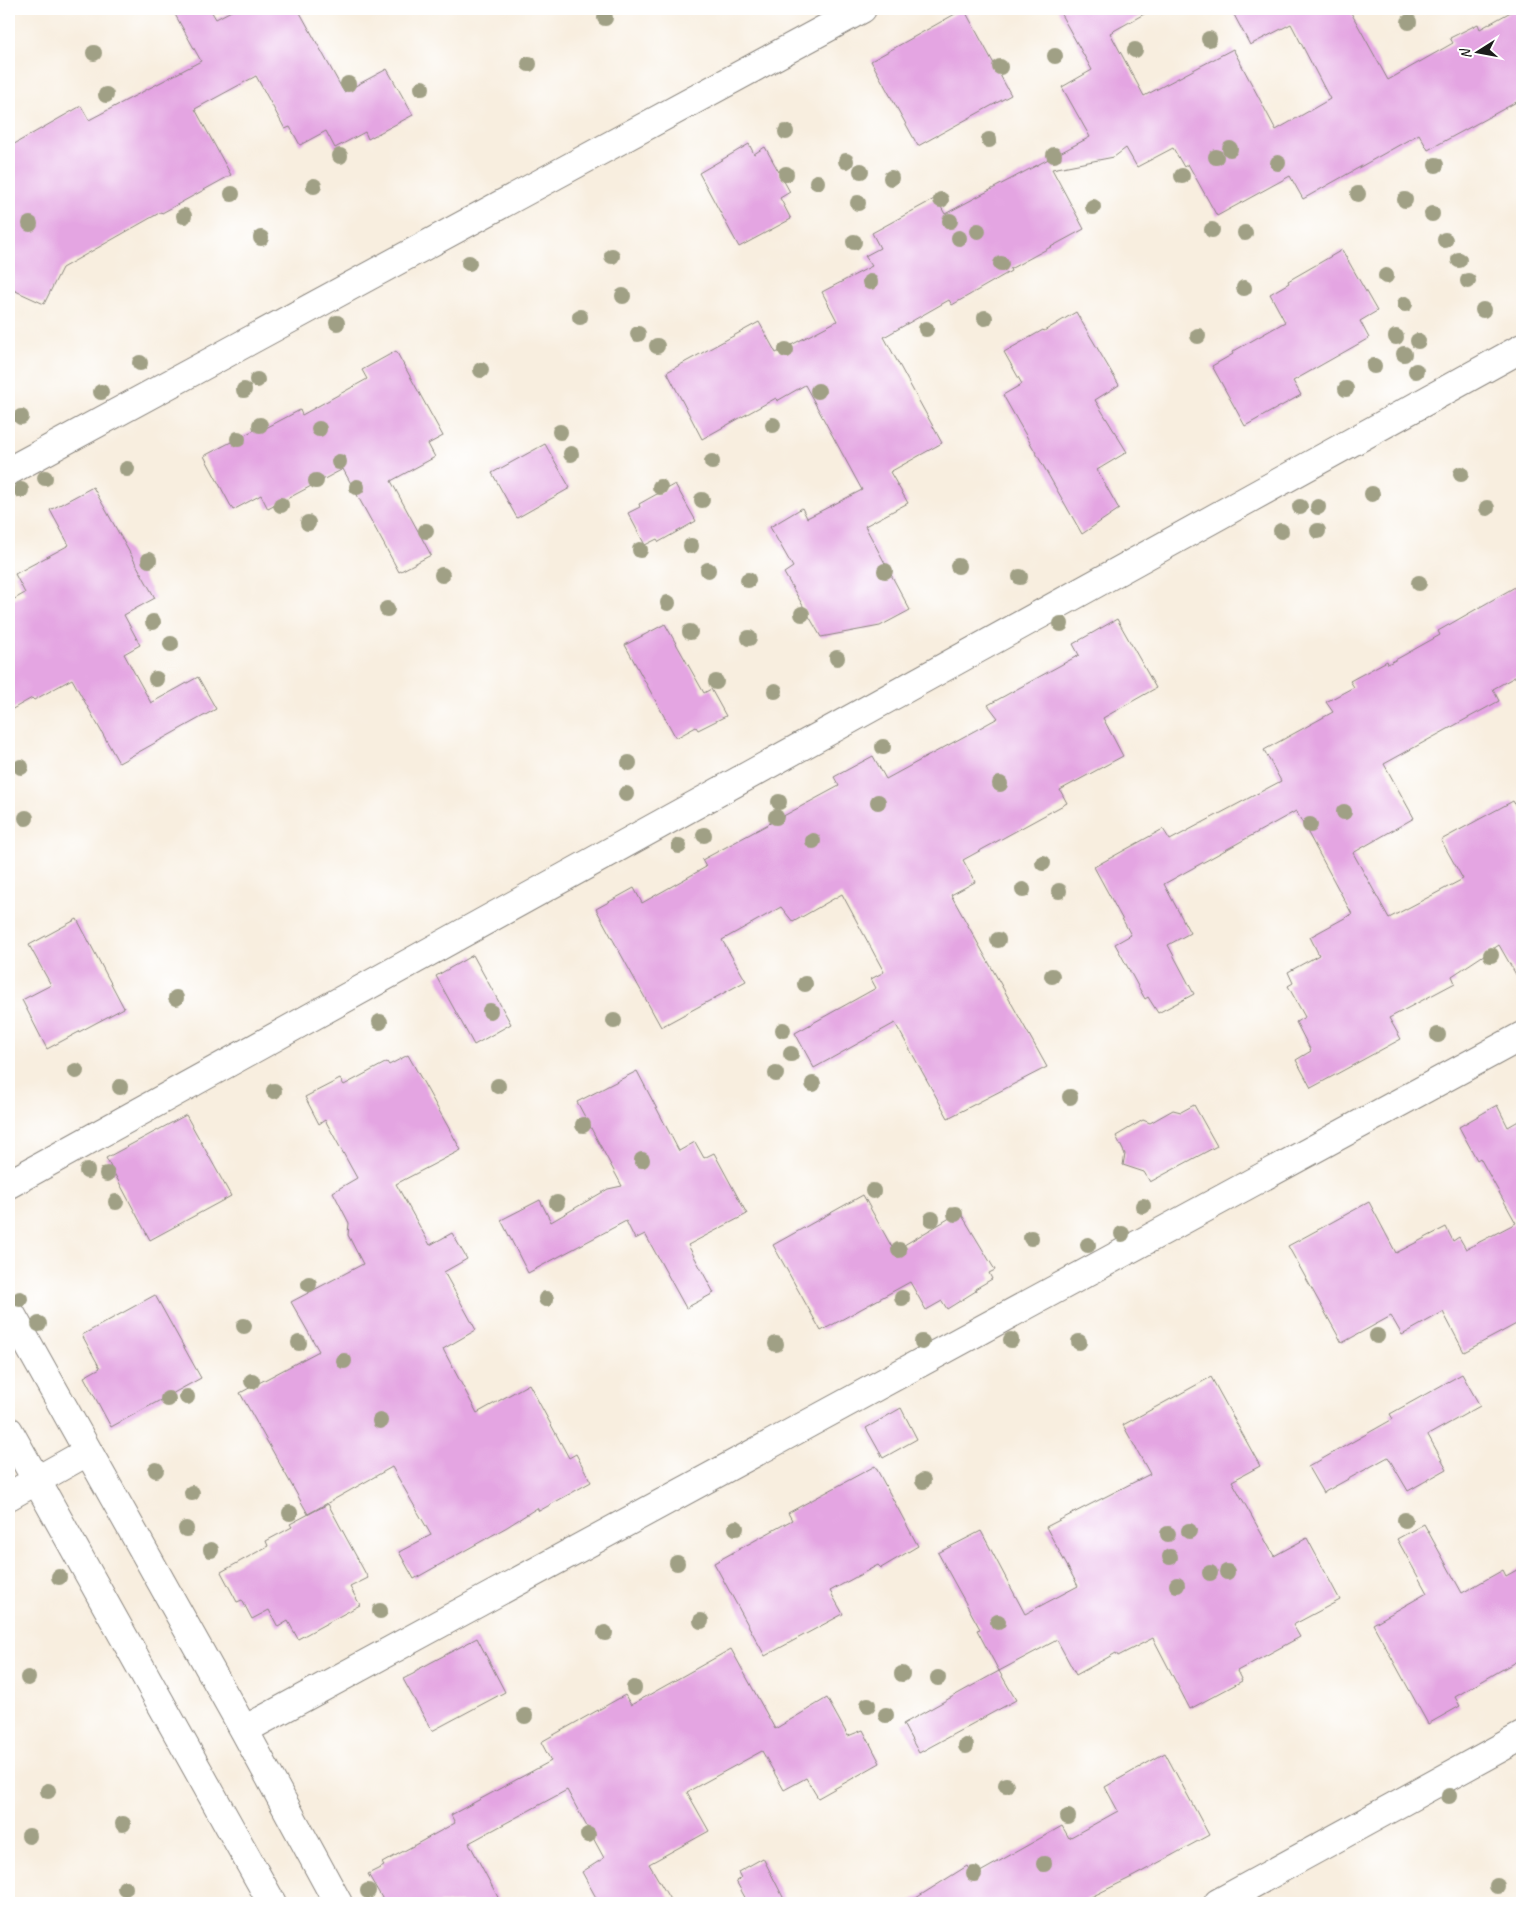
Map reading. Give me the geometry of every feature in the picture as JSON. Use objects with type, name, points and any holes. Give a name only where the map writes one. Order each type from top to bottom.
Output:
[{"type":"street","points":[[9,471],[862,9]]},
{"type":"street","points":[[9,1184],[1522,348]]},
{"type":"street","points":[[244,1730],[1522,1036]]},
{"type":"street","points":[[9,1310],[244,1730],[338,1903]]},
{"type":"street","points":[[9,1431],[272,1903]]},
{"type":"street","points":[[9,1496],[87,1452]]},
{"type":"street","points":[[1218,1903],[1522,1736]]},
{"type":"building","points":[[172,9],[210,9],[216,19],[235,9],[298,9],[344,92],[387,69],[413,115],[368,139],[365,132],[335,148],[326,131],[300,145],[290,127],[285,129],[256,76],[195,109],[231,175],[62,268],[44,304],[9,288],[9,147],[81,106],[89,120],[201,61]]},
{"type":"building","points":[[964,9],[1011,95],[918,146],[871,61]]},
{"type":"building","points":[[1058,9],[1153,9],[1110,33],[1144,96],[1233,49],[1276,130],[1330,99],[1291,24],[1250,45],[1231,9],[1349,9],[1388,80],[1453,43],[1450,38],[1478,24],[1480,29],[1516,9],[1522,9],[1522,99],[1428,150],[1419,134],[1303,199],[1290,176],[1217,216],[1188,164],[1184,167],[1173,148],[1137,167],[1126,148],[1114,157],[1052,169],[1084,229],[1010,269],[1011,271],[952,305],[949,300],[884,337],[942,443],[890,472],[908,503],[865,526],[910,610],[880,626],[821,637],[784,573],[793,567],[770,527],[802,508],[807,518],[862,490],[805,385],[777,401],[776,398],[702,439],[667,372],[759,322],[776,353],[837,321],[822,292],[872,266],[865,256],[880,248],[872,233],[936,198],[945,214],[1090,137],[1062,87],[1092,70]]},
{"type":"building","points":[[749,144],[754,154],[765,147],[790,192],[780,198],[791,219],[739,247],[699,173]]},
{"type":"building","points":[[1342,250],[1377,311],[1360,321],[1369,338],[1293,381],[1301,395],[1245,426],[1212,366],[1233,354],[1232,352],[1285,322],[1270,294],[1289,283],[1288,281]]},
{"type":"building","points":[[1076,312],[1119,385],[1095,400],[1127,452],[1097,470],[1119,509],[1082,534],[1003,395],[1022,384],[1004,352]]},
{"type":"building","points":[[396,351],[443,436],[428,444],[435,457],[391,481],[431,555],[399,572],[343,469],[268,509],[261,495],[233,510],[204,456],[262,426],[264,429],[300,410],[302,415],[367,379],[362,370]]},
{"type":"building","points":[[545,444],[570,488],[517,518],[492,473]]},
{"type":"building","points":[[675,484],[696,521],[659,542],[657,539],[645,545],[628,513],[640,507],[639,504]]},
{"type":"building","points":[[93,487],[155,598],[124,615],[140,645],[124,654],[151,703],[198,677],[216,709],[119,763],[72,679],[34,700],[32,698],[9,711],[9,602],[25,593],[15,574],[69,545],[50,510]]},
{"type":"building","points":[[1522,583],[1522,673],[1493,689],[1499,701],[1384,764],[1414,818],[1353,853],[1389,918],[1463,879],[1441,840],[1513,801],[1522,817],[1522,985],[1499,945],[1452,976],[1455,983],[1389,1018],[1401,1039],[1311,1088],[1296,1060],[1311,1051],[1296,1022],[1305,1017],[1288,986],[1293,983],[1288,972],[1319,955],[1310,937],[1352,914],[1296,811],[1164,884],[1190,933],[1168,945],[1194,994],[1158,1013],[1148,997],[1145,999],[1115,944],[1131,935],[1094,867],[1163,829],[1170,840],[1281,781],[1264,750],[1333,712],[1326,702],[1354,687],[1350,681],[1387,661],[1388,664],[1440,635],[1438,631]]},
{"type":"building","points":[[1117,619],[1156,688],[1103,718],[1123,756],[1060,790],[1067,803],[963,860],[975,882],[951,895],[1047,1067],[948,1118],[895,1023],[814,1068],[795,1033],[876,988],[871,979],[884,972],[842,894],[793,922],[781,907],[722,940],[746,981],[661,1027],[596,909],[634,888],[642,903],[706,867],[702,860],[839,786],[834,777],[873,756],[886,779],[998,718],[988,705],[1079,655],[1073,644]]},
{"type":"building","points":[[665,624],[704,693],[711,689],[726,716],[698,730],[696,727],[676,738],[625,645]]},
{"type":"building","points":[[77,919],[124,1008],[47,1049],[22,1000],[51,985],[29,945]]},
{"type":"building","points":[[473,955],[511,1024],[474,1045],[436,976]]},
{"type":"building","points":[[408,1055],[461,1150],[396,1184],[430,1245],[452,1233],[467,1259],[444,1272],[476,1330],[443,1349],[477,1413],[529,1384],[569,1458],[576,1454],[591,1482],[539,1511],[537,1508],[414,1579],[399,1552],[431,1535],[392,1467],[308,1514],[240,1393],[319,1351],[291,1302],[363,1264],[348,1235],[349,1223],[333,1192],[357,1178],[325,1120],[319,1124],[305,1097],[340,1079],[344,1085],[387,1062],[389,1065]]},
{"type":"building","points":[[637,1071],[679,1151],[695,1142],[704,1158],[714,1153],[747,1214],[688,1245],[714,1293],[686,1308],[645,1234],[635,1239],[626,1221],[528,1273],[501,1220],[540,1200],[551,1222],[608,1189],[622,1186],[577,1102]]},
{"type":"building","points":[[1194,1105],[1217,1146],[1150,1182],[1144,1172],[1123,1165],[1125,1154],[1116,1136],[1143,1120],[1150,1123],[1173,1110],[1181,1112]]},
{"type":"building","points":[[1497,1105],[1508,1127],[1522,1119],[1522,1321],[1464,1352],[1443,1312],[1402,1335],[1391,1316],[1342,1343],[1288,1246],[1369,1202],[1396,1253],[1446,1227],[1453,1241],[1459,1237],[1466,1249],[1516,1223],[1480,1158],[1477,1160],[1459,1127]]},
{"type":"building","points":[[186,1115],[231,1196],[150,1240],[106,1158]]},
{"type":"building","points":[[863,1195],[894,1251],[960,1212],[995,1270],[989,1273],[992,1279],[947,1309],[942,1301],[926,1310],[910,1282],[821,1331],[773,1245]]},
{"type":"building","points":[[155,1295],[201,1378],[111,1427],[84,1377],[100,1368],[82,1335]]},
{"type":"building","points":[[1462,1374],[1480,1406],[1428,1435],[1447,1469],[1408,1491],[1388,1457],[1323,1493],[1308,1467],[1393,1419],[1390,1414]]},
{"type":"building","points":[[1211,1377],[1260,1466],[1232,1481],[1274,1556],[1307,1538],[1340,1600],[1293,1625],[1300,1637],[1237,1671],[1242,1681],[1190,1709],[1153,1638],[1118,1656],[1116,1653],[1076,1675],[1057,1640],[999,1671],[977,1630],[980,1629],[938,1553],[981,1531],[1025,1614],[1078,1586],[1046,1527],[1150,1474],[1123,1425]]},
{"type":"building","points":[[901,1408],[917,1439],[883,1458],[866,1428]]},
{"type":"building","points":[[875,1466],[918,1546],[881,1568],[878,1565],[830,1591],[843,1614],[765,1656],[714,1563],[792,1520],[788,1513]]},
{"type":"building","points":[[328,1504],[368,1578],[350,1587],[360,1605],[298,1639],[288,1621],[278,1627],[269,1610],[252,1619],[242,1600],[237,1602],[221,1572],[268,1546],[266,1541],[292,1527],[290,1524]]},
{"type":"building","points":[[1424,1524],[1462,1593],[1503,1570],[1506,1576],[1522,1567],[1522,1658],[1455,1697],[1460,1706],[1428,1724],[1373,1624],[1427,1593],[1397,1539]]},
{"type":"building","points":[[477,1638],[505,1692],[432,1731],[403,1679]]},
{"type":"building","points":[[731,1649],[775,1729],[827,1698],[848,1736],[863,1730],[880,1763],[818,1798],[806,1778],[784,1790],[762,1751],[687,1792],[709,1831],[649,1864],[672,1903],[599,1903],[582,1872],[604,1858],[567,1790],[469,1843],[501,1903],[385,1903],[368,1874],[384,1866],[382,1863],[455,1823],[451,1815],[551,1761],[541,1742],[625,1695],[631,1705]]},
{"type":"building","points":[[999,1671],[1016,1700],[919,1753],[903,1724]]},
{"type":"building","points":[[1165,1753],[1209,1835],[1134,1876],[1079,1903],[908,1903],[967,1866],[973,1876],[1062,1826],[1069,1838],[1118,1811],[1105,1787]]},
{"type":"building","points":[[763,1858],[786,1903],[748,1903],[736,1881],[741,1878],[738,1872]]}]
